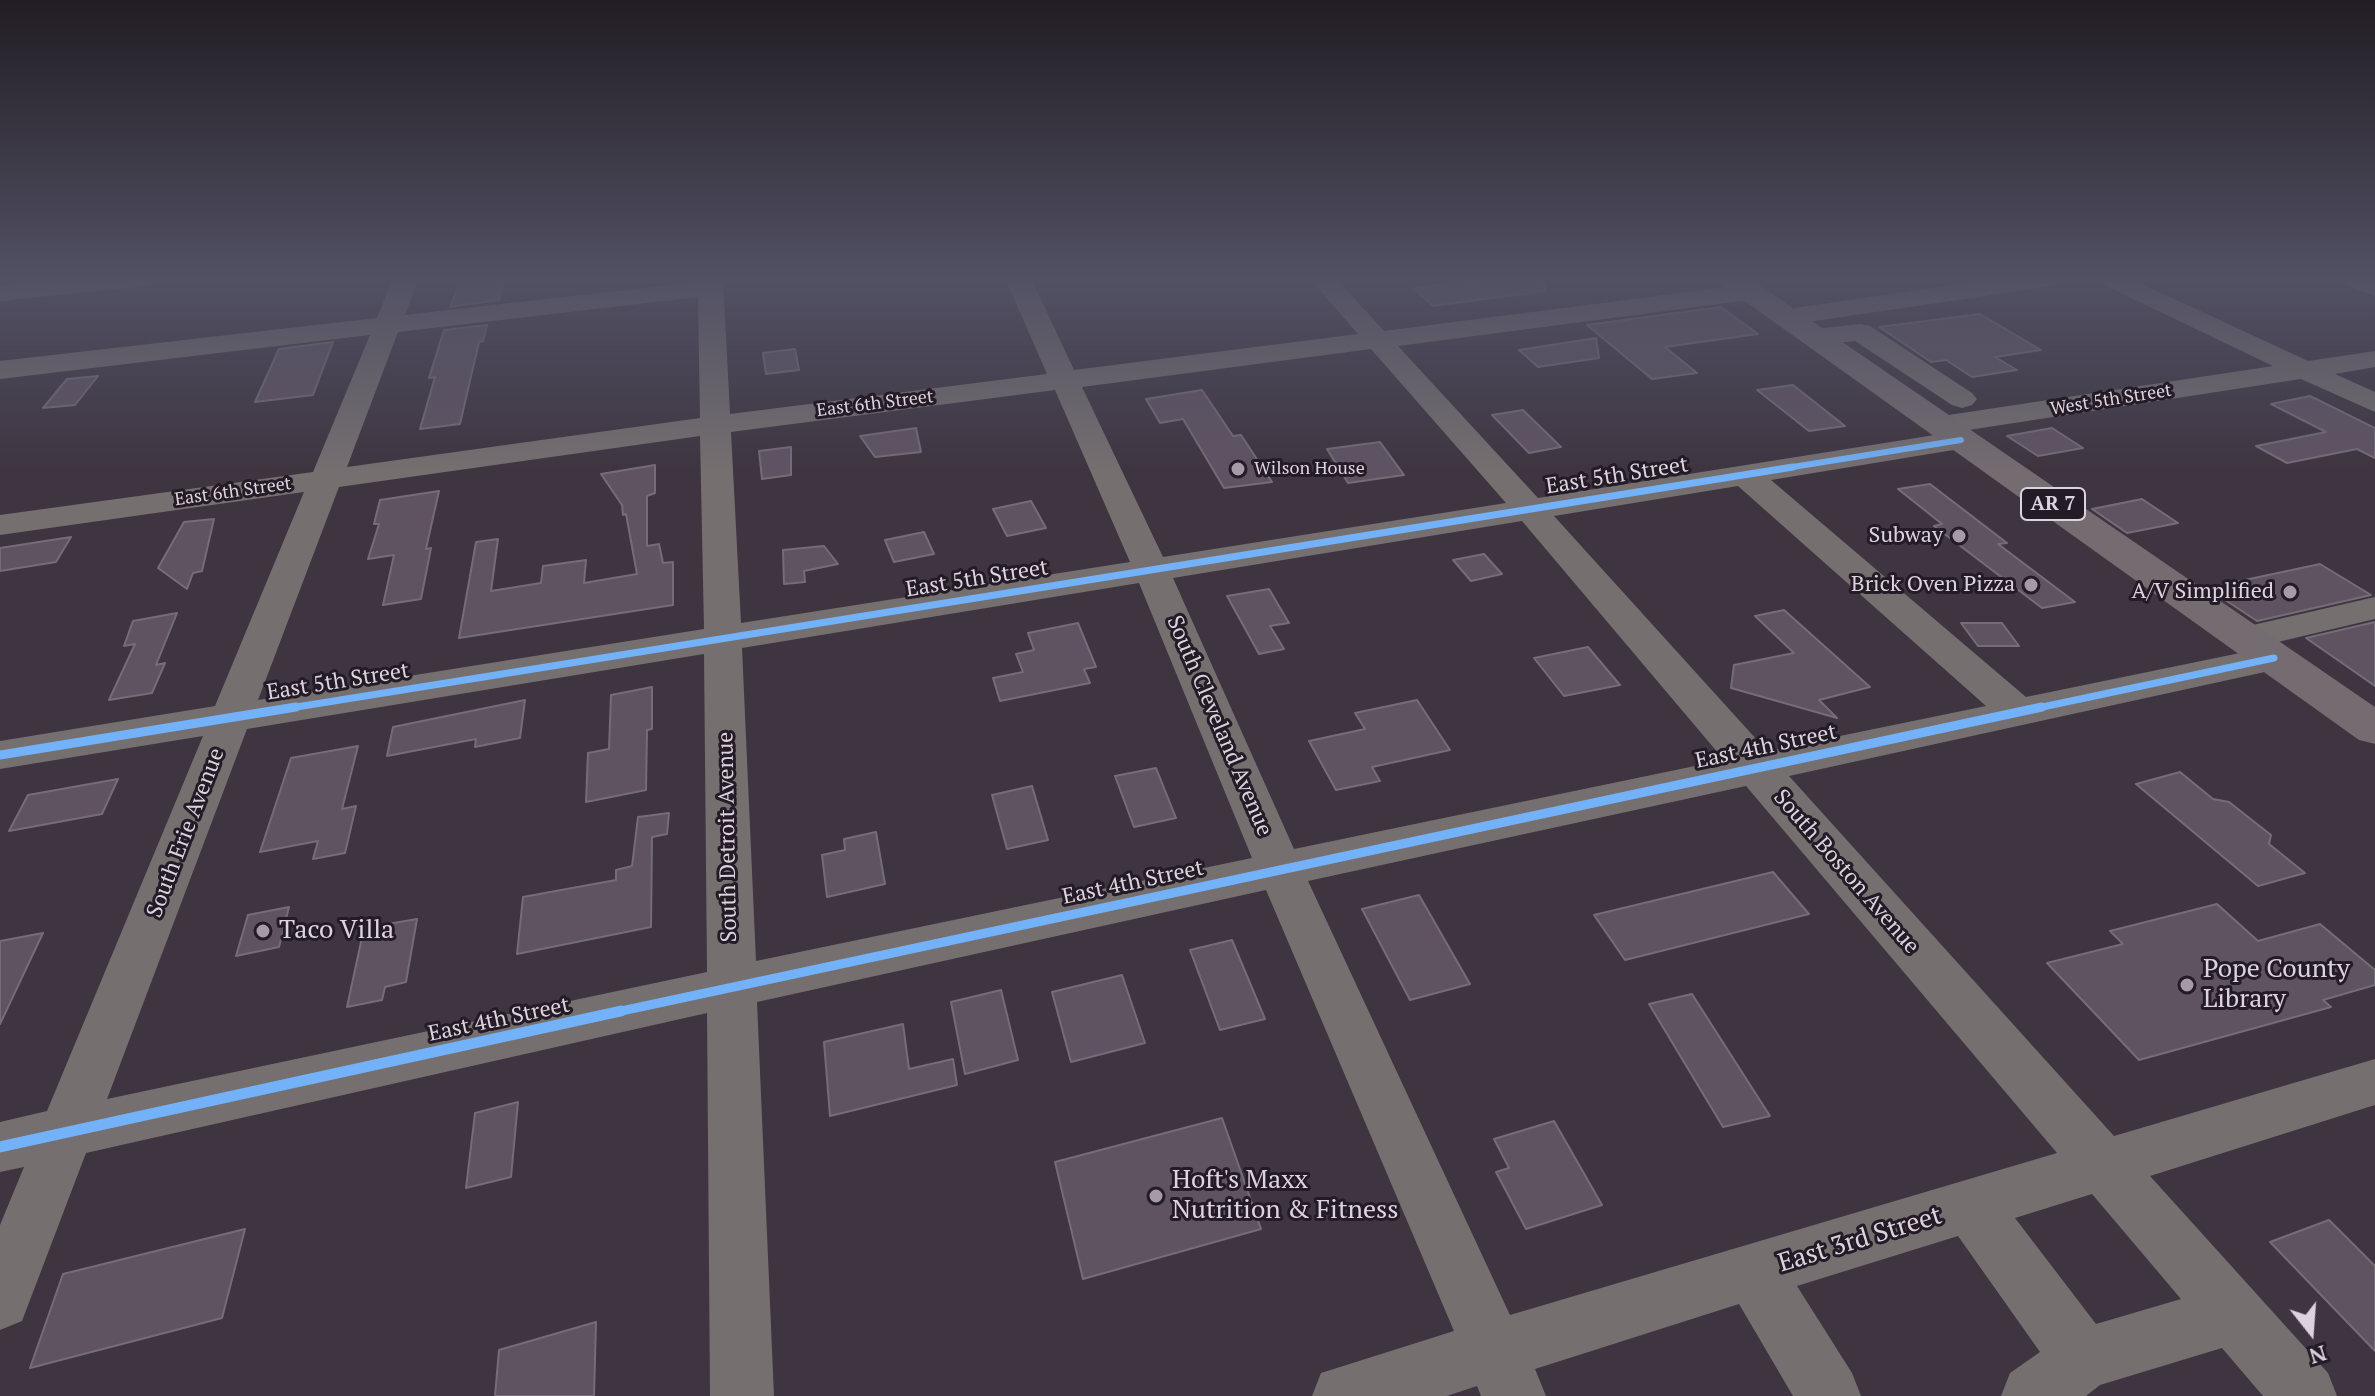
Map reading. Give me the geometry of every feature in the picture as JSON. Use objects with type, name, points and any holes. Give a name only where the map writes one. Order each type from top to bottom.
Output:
[{"type":"highway","name":"AR 7","points":[[1827,343],[1945,417],[2259,648],[2375,729]]},
{"type":"street","points":[[0,370],[225,343]]},
{"type":"street","name":"South Erie Avenue","points":[[0,1299],[378,343]]},
{"type":"street","name":"South Detroit Avenue","points":[[713,343],[742,1396]]},
{"type":"street","name":"South Cleveland Avenue","points":[[1049,343],[1151,569],[1280,870],[1503,1373]]},
{"type":"street","name":"East 6th Street","points":[[0,525],[717,425],[1345,343]]},
{"type":"street","name":"South Boston Avenue","points":[[1380,343],[1529,508],[2305,1396]]},
{"type":"street","points":[[1871,343],[1945,417]]},
{"type":"street","points":[[2249,343],[2375,403]]},
{"type":"street","name":"West 5th Street","points":[[2104,401],[2375,359]]},
{"type":"street","name":"East 5th Street","points":[[0,755],[1744,474],[2072,382],[2104,401]]},
{"type":"street","points":[[1744,474],[2018,712]]},
{"type":"street","name":"East 4th Street","points":[[0,1147],[2018,712],[2259,648],[2375,608]]},
{"type":"street","name":"East 3rd Street","points":[[1344,1396],[1503,1373],[1754,1272],[2375,1082]]},
{"type":"street","points":[[1971,1206],[2083,1359]]},
{"type":"street","points":[[1754,1272],[1829,1396]]},
{"type":"street","points":[[2033,1396],[2083,1359],[2233,1314]]},
{"type":"building","points":[[333,343],[313,395],[255,402],[279,349]]},
{"type":"building","points":[[440,343],[479,343],[460,424],[420,429],[435,377],[429,378]]},
{"type":"building","points":[[1563,343],[1597,343],[1599,358],[1538,367],[1519,350]]},
{"type":"building","points":[[1609,343],[1693,343],[1665,347],[1697,373],[1652,379]]},
{"type":"building","points":[[1903,343],[2029,343],[2041,350],[1995,357],[2017,370],[1972,377],[1946,360],[1931,362]]},
{"type":"building","points":[[795,349],[799,370],[766,374],[763,353]]},
{"type":"building","points":[[98,376],[75,405],[43,408],[67,379]]},
{"type":"building","points":[[1793,385],[1845,426],[1809,431],[1757,390]]},
{"type":"building","points":[[1202,390],[1233,436],[1241,435],[1272,482],[1224,488],[1183,419],[1160,423],[1146,399]]},
{"type":"building","points":[[2310,396],[2375,428],[2375,458],[2357,449],[2287,463],[2256,446],[2326,432],[2271,404]]},
{"type":"building","points":[[1523,410],[1561,447],[1529,453],[1492,415]]},
{"type":"building","points":[[916,428],[921,452],[875,457],[860,436]]},
{"type":"building","points":[[2052,428],[2083,448],[2038,456],[2007,436]]},
{"type":"building","points":[[1380,442],[1404,475],[1348,483],[1327,449]]},
{"type":"building","points":[[791,447],[791,475],[762,479],[759,451]]},
{"type":"building","points":[[655,465],[655,493],[647,496],[647,546],[659,544],[663,563],[673,562],[673,605],[459,638],[476,542],[498,539],[491,591],[541,583],[543,566],[586,560],[584,583],[637,574],[626,514],[623,515],[622,505],[601,474]]},
{"type":"building","points":[[1930,484],[2007,543],[1998,544],[2075,602],[2042,608],[1934,526],[1942,524],[1898,489]]},
{"type":"building","points":[[439,491],[426,549],[431,548],[421,599],[383,605],[394,555],[368,559],[379,524],[374,524],[380,500]]},
{"type":"building","points":[[2142,499],[2178,523],[2127,533],[2092,509]]},
{"type":"building","points":[[1031,501],[1046,528],[1007,536],[993,509]]},
{"type":"building","points":[[214,519],[202,571],[193,573],[187,589],[158,568],[184,522]]},
{"type":"building","points":[[924,532],[934,554],[894,562],[885,540]]},
{"type":"building","points":[[71,537],[56,562],[0,571],[0,548]]},
{"type":"building","points":[[824,546],[838,564],[804,571],[805,582],[784,584],[783,550]]},
{"type":"building","points":[[1484,554],[1502,574],[1471,581],[1453,560]]},
{"type":"building","name":"A/V Simplified","points":[[2320,564],[2371,595],[2257,621],[2207,588]]},
{"type":"building","points":[[1269,589],[1289,623],[1270,626],[1284,649],[1259,654],[1227,596]]},
{"type":"building","points":[[1784,610],[1870,687],[1819,700],[1837,718],[1731,688],[1734,665],[1794,653],[1755,616]]},
{"type":"building","points":[[177,613],[156,665],[165,663],[152,693],[109,700],[135,644],[124,646],[133,621]]},
{"type":"building","points":[[2375,622],[2375,686],[2306,638]]},
{"type":"building","points":[[1078,623],[1096,667],[1084,669],[1090,683],[1000,701],[993,678],[1023,672],[1016,654],[1034,650],[1028,633]]},
{"type":"building","points":[[1961,623],[2002,623],[2019,646],[1978,646]]},
{"type":"building","points":[[1588,647],[1620,685],[1564,696],[1534,658]]},
{"type":"building","points":[[652,687],[652,729],[647,730],[646,790],[586,802],[588,753],[609,749],[611,695]]},
{"type":"building","points":[[525,700],[520,738],[475,747],[476,739],[387,756],[393,727]]},
{"type":"building","points":[[1417,700],[1450,750],[1372,767],[1380,781],[1336,790],[1309,741],[1365,729],[1355,713]]},
{"type":"building","points":[[358,746],[342,809],[356,806],[345,853],[313,859],[318,841],[260,852],[291,758]]},
{"type":"building","points":[[1156,768],[1176,818],[1134,827],[1115,776]]},
{"type":"building","points":[[2180,772],[2213,799],[2229,802],[2271,835],[2269,844],[2305,873],[2258,886],[2136,784]]},
{"type":"building","points":[[118,779],[102,814],[9,831],[28,795]]},
{"type":"building","points":[[1032,786],[1048,840],[1007,849],[992,795]]},
{"type":"building","points":[[669,813],[667,834],[652,837],[651,927],[517,954],[523,897],[616,880],[616,870],[632,866],[638,817]]},
{"type":"building","points":[[876,832],[885,884],[827,897],[822,855],[845,850],[844,839]]},
{"type":"building","points":[[1773,872],[1809,914],[1625,960],[1594,915]]},
{"type":"building","points":[[1419,895],[1470,984],[1410,1000],[1362,909]]},
{"type":"building","name":"Pope County Library","points":[[2217,904],[2258,941],[2320,924],[2375,970],[2375,985],[2323,1000],[2331,1007],[2139,1060],[2047,963],[2123,944],[2110,931]]},
{"type":"building","name":"Taco Villa","points":[[289,907],[279,947],[236,956],[248,915]]},
{"type":"building","points":[[417,919],[406,982],[385,987],[382,1000],[347,1007],[364,928]]},
{"type":"building","points":[[43,933],[0,1024],[0,941]]},
{"type":"building","points":[[1232,940],[1265,1019],[1220,1030],[1190,950]]},
{"type":"building","points":[[1122,975],[1145,1043],[1071,1062],[1052,992]]},
{"type":"building","points":[[1001,990],[1018,1060],[965,1074],[951,1002]]},
{"type":"building","points":[[1692,994],[1770,1116],[1723,1127],[1649,1004]]},
{"type":"building","points":[[903,1024],[909,1069],[953,1059],[957,1085],[830,1116],[824,1042]]},
{"type":"building","points":[[518,1102],[511,1177],[466,1188],[475,1113]]},
{"type":"building","name":"Hoft's Maxx Nutrition & Fitness","points":[[1222,1118],[1261,1229],[1083,1279],[1055,1162]]},
{"type":"building","points":[[1554,1121],[1602,1205],[1526,1229],[1496,1172],[1509,1168],[1494,1139]]},
{"type":"building","points":[[2329,1220],[2375,1266],[2375,1351],[2270,1242]]},
{"type":"building","points":[[245,1229],[222,1318],[30,1368],[63,1274]]},
{"type":"building","points":[[596,1322],[594,1396],[495,1396],[499,1350]]},
{"type":"cycle path","points":[[0,755],[1961,440]]},
{"type":"cycle path","points":[[0,1147],[786,975],[2274,658]]},
{"type":"place","name":"Wilson House","points":[[1238,469]]},
{"type":"place","name":"Subway","points":[[1959,536]]},
{"type":"place","name":"Brick Oven Pizza","points":[[2031,585]]},
{"type":"place","name":"A/V Simplified","points":[[2290,592]]},
{"type":"place","name":"Taco Villa","points":[[263,931]]},
{"type":"place","name":"Pope County Library","points":[[2187,985]]},
{"type":"place","name":"Hoft's Maxx Nutrition & Fitness","points":[[1156,1196]]}]
